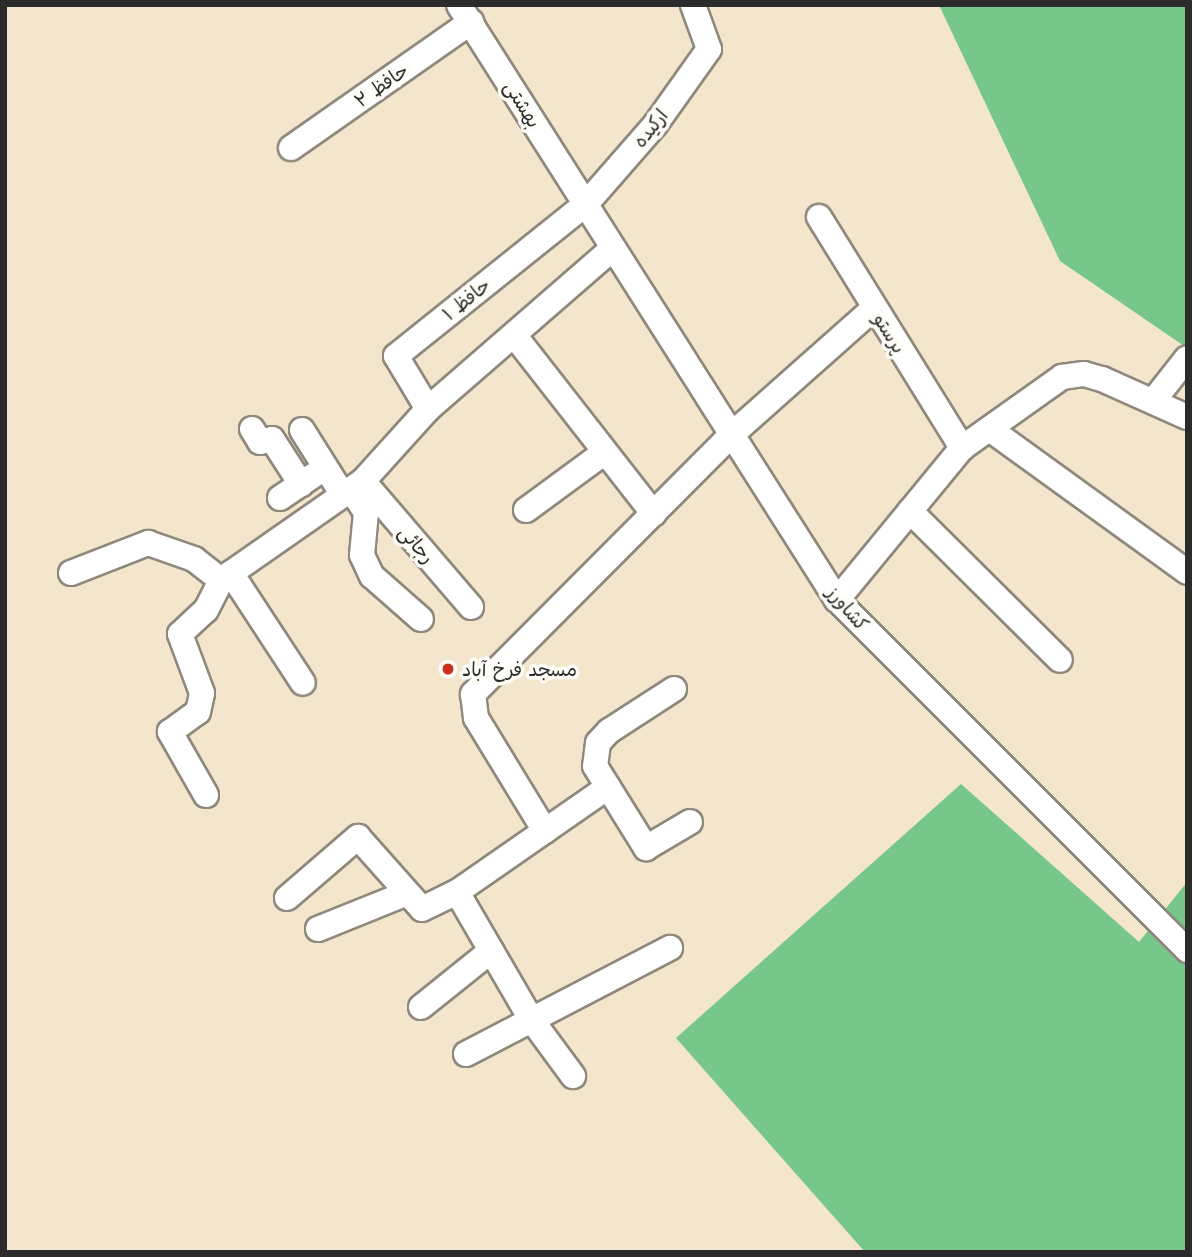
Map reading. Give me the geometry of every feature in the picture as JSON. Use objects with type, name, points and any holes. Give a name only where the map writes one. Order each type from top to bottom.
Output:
[{"type":"street","name":"ارکیده","points":[[586,204],[656,125],[709,49],[693,5]]},
{"type":"street","name":"حافظ ۲","points":[[291,148],[465,14]]},
{"type":"street","name":"بهشتی","points":[[465,14],[586,204]]},
{"type":"street","name":"کشاورز","points":[[586,204],[730,436],[837,600],[1187,950]]},
{"type":"street","name":"حافظ ۱","points":[[428,409],[396,356],[586,204]]},
{"type":"street","name":"پرستو","points":[[819,217],[962,448]]},
{"type":"street","points":[[206,795],[170,732],[198,712],[202,693],[180,634],[206,610],[226,577],[352,489],[428,409],[613,248]]},
{"type":"street","points":[[545,831],[476,718],[472,694],[730,436],[874,308]]},
{"type":"street","points":[[513,335],[654,514]]},
{"type":"street","points":[[1154,400],[1187,358]]},
{"type":"street","points":[[837,600],[962,448],[991,430],[1062,377],[1084,374],[1154,400],[1187,417]]},
{"type":"street","points":[[252,429],[260,442],[272,439],[301,484]]},
{"type":"street","points":[[302,430],[325,467],[352,489],[366,512],[362,555],[372,576],[421,620]]},
{"type":"street","points":[[991,430],[1187,572]]},
{"type":"street","points":[[526,510],[605,452]]},
{"type":"street","points":[[280,498],[325,467]]},
{"type":"street","name":"رجائی","points":[[352,489],[471,607]]},
{"type":"street","points":[[910,511],[1060,660]]},
{"type":"street","points":[[71,573],[148,542],[194,559],[226,577],[303,683]]},
{"type":"street","points":[[674,689],[609,731],[597,743],[595,766],[646,848],[690,822]]},
{"type":"street","points":[[287,898],[358,837],[422,909],[457,892],[608,787]]},
{"type":"street","points":[[457,892],[531,1019],[573,1076]]},
{"type":"street","points":[[318,929],[407,893]]},
{"type":"street","points":[[466,1054],[670,948]]},
{"type":"street","points":[[421,1007],[491,951]]},
{"type":"green space","points":[[939,5],[1187,5],[1187,348],[1060,261]]},
{"type":"green space","points":[[961,784],[1139,942],[1187,882],[1187,1252],[865,1252],[676,1038]]},
{"type":"place","name":"مسجد فرخ آباد","points":[[448,669]]}]
